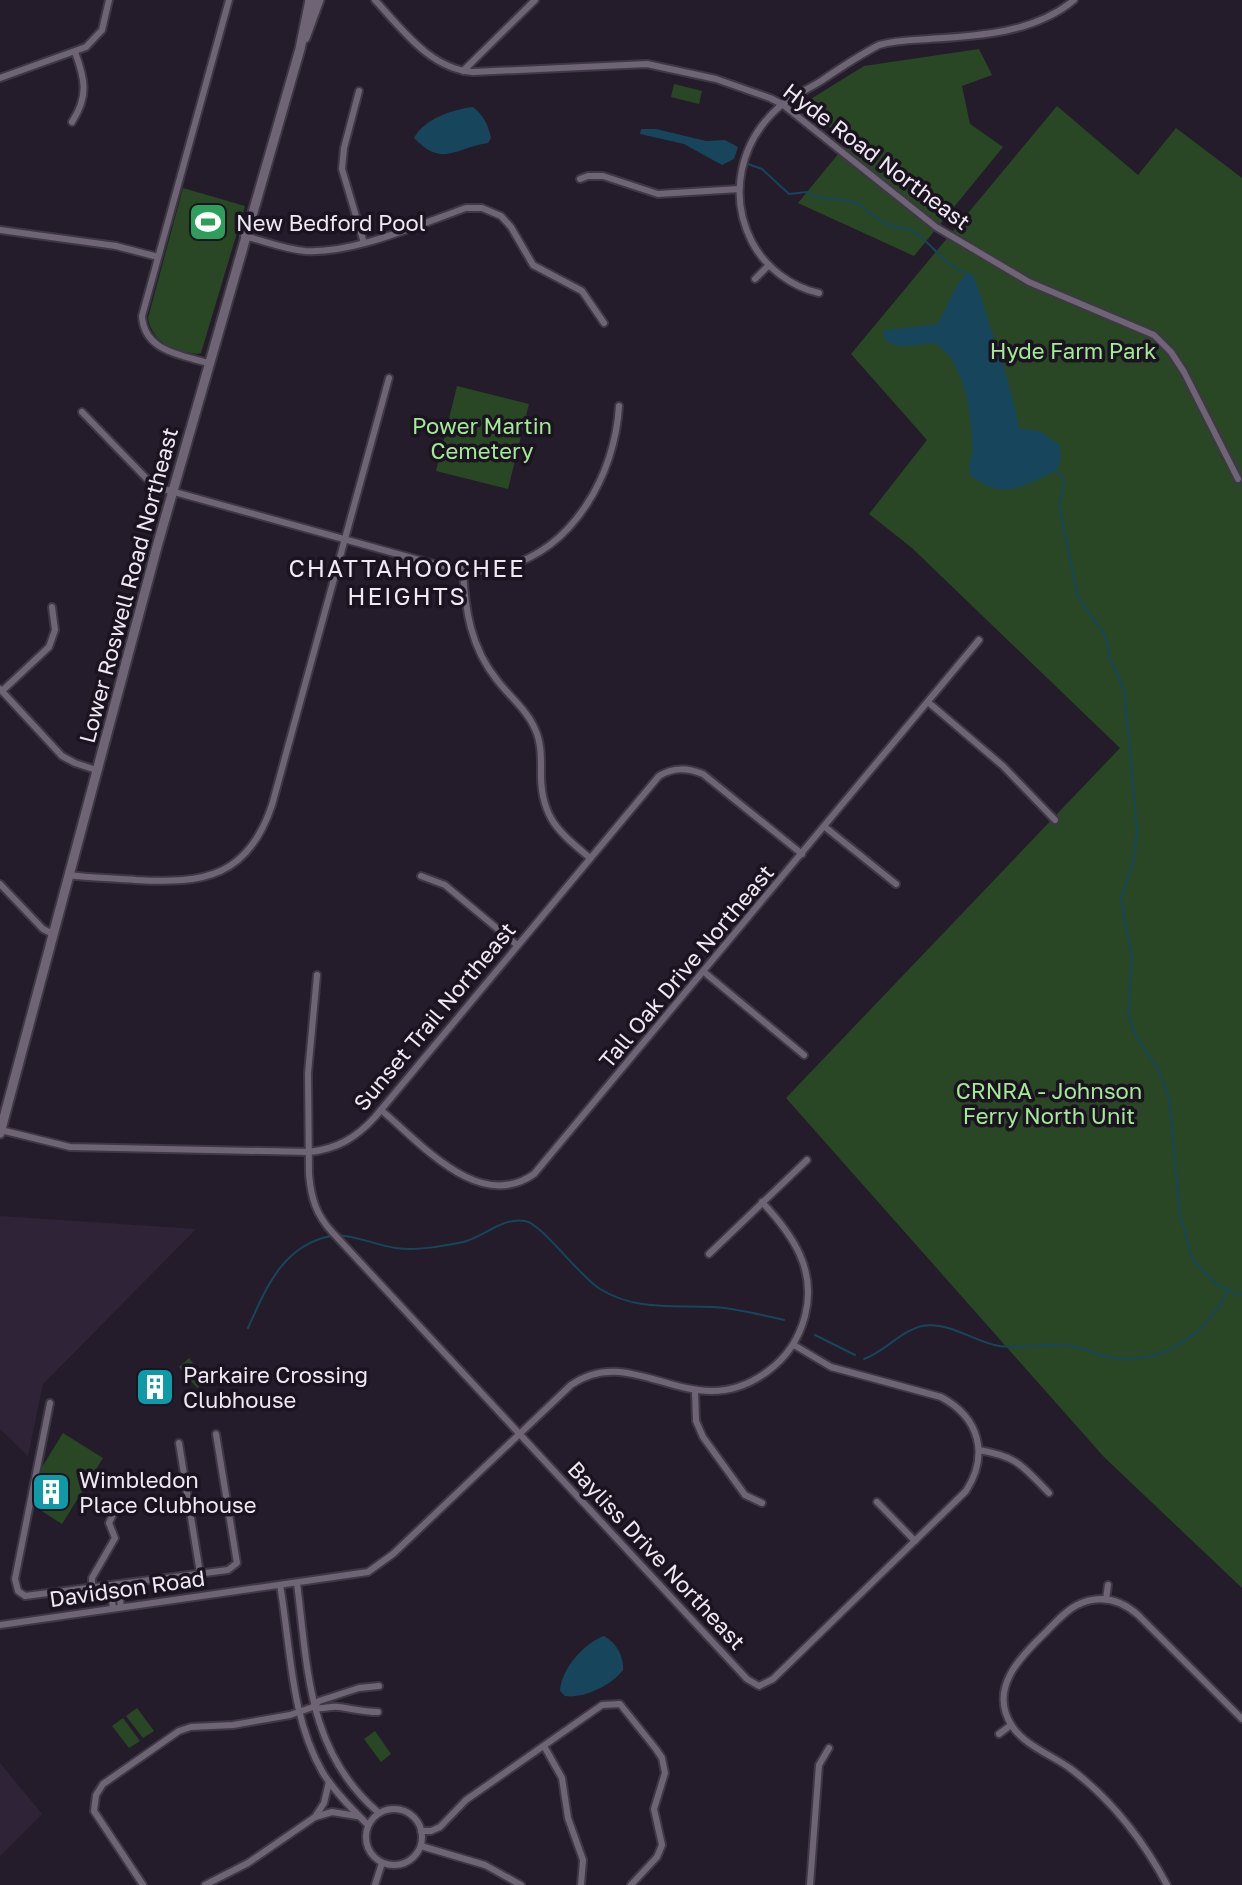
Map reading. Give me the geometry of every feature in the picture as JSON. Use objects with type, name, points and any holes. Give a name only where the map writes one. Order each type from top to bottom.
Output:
[{"type":"street","points":[[0,78],[75,52],[92,42],[102,30],[109,0]]},
{"type":"street","points":[[208,363],[163,349],[147,335],[142,316],[229,0]]},
{"type":"street","name":"Lower Roswell Road Northeast","points":[[0,1132],[208,363],[300,49],[310,0]]},
{"type":"street","name":"Lower Roswell Road Northeast","points":[[300,49],[319,0]]},
{"type":"street","name":"Hyde Road Northeast","points":[[375,0],[433,58],[463,71],[647,64],[737,85],[782,104],[936,227],[1029,282],[1154,335],[1171,352],[1184,372],[1238,479]]},
{"type":"street","points":[[463,71],[535,0]]},
{"type":"street","points":[[819,293],[790,282],[769,265],[746,230],[739,189],[744,161],[751,142],[782,104],[879,45],[1020,27],[1046,18],[1074,0]]},
{"type":"street","points":[[72,122],[84,98],[85,88],[75,52]]},
{"type":"street","points":[[359,91],[344,148],[342,169],[364,243]]},
{"type":"street","points":[[580,179],[603,176],[658,194],[739,189]]},
{"type":"street","points":[[244,236],[281,247],[332,250],[364,243],[466,208],[482,208],[496,213],[511,227],[533,265],[582,291],[599,311],[604,323]]},
{"type":"street","points":[[0,230],[116,246],[158,257]]},
{"type":"street","points":[[755,279],[769,265]]},
{"type":"street","points":[[68,875],[193,880],[218,873],[253,846],[267,822],[272,805],[389,378]]},
{"type":"street","points":[[82,412],[151,483],[173,492],[463,570],[511,564],[531,557],[560,536],[583,510],[602,479],[613,450],[619,406]]},
{"type":"street","points":[[463,570],[467,613],[478,651],[491,672],[531,720],[538,736],[547,813],[556,827],[590,858]]},
{"type":"street","points":[[52,607],[55,630],[49,647],[1,690],[62,756],[96,770]]},
{"type":"street","name":"Tall Oak Drive Northeast","points":[[381,1110],[462,1176],[491,1186],[517,1184],[534,1174],[979,640]]},
{"type":"street","points":[[928,702],[1003,766],[1055,820]]},
{"type":"street","name":"Sunset Trail Northeast","points":[[0,1132],[70,1147],[309,1152],[341,1145],[367,1126],[381,1110],[653,782],[675,769],[692,770],[714,781],[802,854]]},
{"type":"street","points":[[825,827],[896,884]]},
{"type":"street","points":[[421,876],[445,885],[517,945]]},
{"type":"street","points":[[0,884],[43,929],[53,934]]},
{"type":"street","points":[[704,972],[804,1055]]},
{"type":"street","name":"Bayliss Drive Northeast","points":[[317,975],[308,1073],[310,1190],[317,1212],[747,1679],[759,1686]]},
{"type":"street","points":[[709,1254],[807,1160]]},
{"type":"street","points":[[762,1202],[788,1231],[803,1255],[807,1278],[806,1314],[794,1345],[771,1369],[752,1382],[726,1390],[695,1391],[696,1421],[703,1437],[745,1495],[762,1503]]},
{"type":"street","points":[[759,1694],[759,1686],[773,1679],[966,1491],[973,1479],[979,1450],[972,1423],[951,1402],[831,1367],[794,1345]]},
{"type":"street","name":"Davidson Road","points":[[0,1625],[354,1576],[380,1565],[571,1385],[596,1372],[620,1371],[695,1391]]},
{"type":"street","points":[[50,1403],[15,1579],[18,1591],[25,1596],[228,1570],[237,1563],[216,1434]]},
{"type":"street","points":[[179,1443],[200,1573]]},
{"type":"street","points":[[979,1450],[1004,1454],[1015,1460],[1049,1493]]},
{"type":"street","points":[[877,1502],[915,1541]]},
{"type":"street","points":[[92,1587],[92,1578],[115,1538],[109,1523],[115,1510]]},
{"type":"street","points":[[297,1583],[313,1707],[333,1759],[358,1793],[379,1813]]},
{"type":"street","points":[[118,1584],[121,1607]]},
{"type":"street","points":[[110,1585],[113,1608]]},
{"type":"street","points":[[280,1585],[299,1712],[309,1746],[329,1782],[368,1825]]},
{"type":"street","points":[[1106,1599],[1108,1585]]},
{"type":"street","points":[[1167,1885],[1145,1847],[1111,1805],[1073,1771],[1021,1736],[1011,1725],[1006,1709],[1005,1687],[1019,1658],[1075,1606],[1094,1599],[1106,1599],[1121,1602],[1138,1615],[1242,1719]]},
{"type":"street","points":[[143,1885],[97,1819],[94,1803],[99,1788],[179,1731],[191,1727],[233,1725],[299,1712],[319,1701],[359,1688],[379,1686]]},
{"type":"street","points":[[421,1831],[440,1827],[466,1800],[602,1705],[613,1702],[624,1707],[662,1758],[664,1782],[654,1814],[662,1845],[657,1857],[631,1885]]},
{"type":"street","points":[[313,1707],[320,1710],[332,1707],[378,1712]]},
{"type":"street","points":[[999,1734],[1011,1725]]},
{"type":"street","points":[[544,1746],[562,1778],[568,1818],[583,1860],[581,1885]]},
{"type":"street","points":[[810,1885],[819,1765],[829,1748]]},
{"type":"street","points":[[315,1817],[324,1803],[329,1782]]},
{"type":"street","points":[[401,1809],[417,1820],[421,1846],[417,1854],[402,1864],[382,1863],[367,1848],[368,1825],[379,1813],[401,1809]]},
{"type":"street","points":[[205,1885],[248,1863],[315,1817],[332,1812],[359,1816]]},
{"type":"street","points":[[421,1846],[485,1865],[521,1885]]},
{"type":"street","points":[[375,1885],[382,1863]]},
{"type":"shaded area","points":[[0,1216],[196,1229],[43,1384],[28,1456],[0,1429]]},
{"type":"shaded area","points":[[0,1763],[42,1814],[0,1856]]},
{"type":"green space","points":[[979,49],[992,75],[962,86],[970,124],[1003,147],[914,256],[798,203],[848,142],[801,105],[864,66]]},
{"type":"green space","points":[[674,84],[702,91],[699,104],[671,97]]},
{"type":"green space","name":"CRNRA - Johnson Ferry North Unit","points":[[1057,106],[1138,175],[1176,128],[1242,178],[1242,1588],[1104,1457],[786,1098],[1120,748],[912,548],[869,514],[927,440],[851,354]]},
{"type":"green space","points":[[183,188],[245,206],[201,353],[198,354],[166,345],[155,334],[148,318]]},
{"type":"green space","name":"Power Martin Cemetery","points":[[457,386],[529,404],[508,489],[436,471]]},
{"type":"green space","points":[[189,1358],[207,1380],[197,1388],[179,1367]]},
{"type":"green space","points":[[63,1433],[103,1458],[62,1524],[34,1506],[42,1467]]},
{"type":"green space","points":[[137,1708],[154,1731],[143,1738],[126,1716]]},
{"type":"green space","points":[[123,1718],[140,1741],[129,1748],[112,1726]]},
{"type":"green space","points":[[375,1731],[391,1754],[381,1762],[364,1739]]},
{"type":"water","points":[[473,107],[487,124],[491,138],[488,143],[441,154],[424,147],[414,138],[432,120]]},
{"type":"water","points":[[641,129],[656,129],[706,141],[725,140],[738,147],[734,159],[722,165],[684,144],[640,134]]},
{"type":"water","name":"New Bedford Pool","points":[[207,203],[228,209],[225,216],[216,217],[213,234],[198,230]]},
{"type":"water","points":[[967,273],[972,274],[980,295],[1007,378],[1019,428],[1042,432],[1060,446],[1061,459],[1056,471],[1013,489],[993,488],[970,475],[972,438],[969,407],[960,376],[945,351],[934,343],[897,345],[886,339],[882,332],[937,324]]},
{"type":"water","points":[[604,1636],[619,1651],[623,1670],[597,1690],[565,1696],[560,1691],[561,1683],[569,1666],[589,1644]]},
{"type":"waterway","points":[[748,164],[762,169],[789,194],[807,192],[817,197],[853,202],[884,223],[913,231],[952,266],[967,273]]},
{"type":"waterway","points":[[1056,471],[1062,476],[1064,484],[1059,505],[1078,597],[1105,635],[1110,658],[1124,690],[1137,830],[1135,854],[1121,899],[1132,956],[1128,1015],[1136,1037],[1156,1065],[1169,1098],[1180,1215],[1193,1260],[1217,1285],[1242,1295]]},
{"type":"waterway","points":[[337,1235],[396,1248],[421,1248],[463,1242],[509,1222],[525,1221],[541,1231],[591,1282],[627,1301],[722,1308],[784,1320]]},
{"type":"waterway","points":[[248,1328],[278,1270],[300,1249],[331,1236]]},
{"type":"waterway","points":[[864,1359],[914,1329],[932,1325],[999,1346],[1066,1345],[1113,1358],[1149,1356],[1165,1351],[1195,1333],[1227,1292]]},
{"type":"waterway","points":[[815,1335],[855,1355]]},
{"type":"place","name":"New Bedford Pool","points":[[208,222]]},
{"type":"place","name":"Parkaire Crossing Clubhouse","points":[[155,1387]]},
{"type":"place","name":"Wimbledon Place Clubhouse","points":[[51,1492]]},
{"type":"district","name":"CHATTAHOOCHEE HEIGHTS","points":[[407,581]]},
{"type":"park label","name":"Hyde Farm Park","points":[[1073,350]]}]
